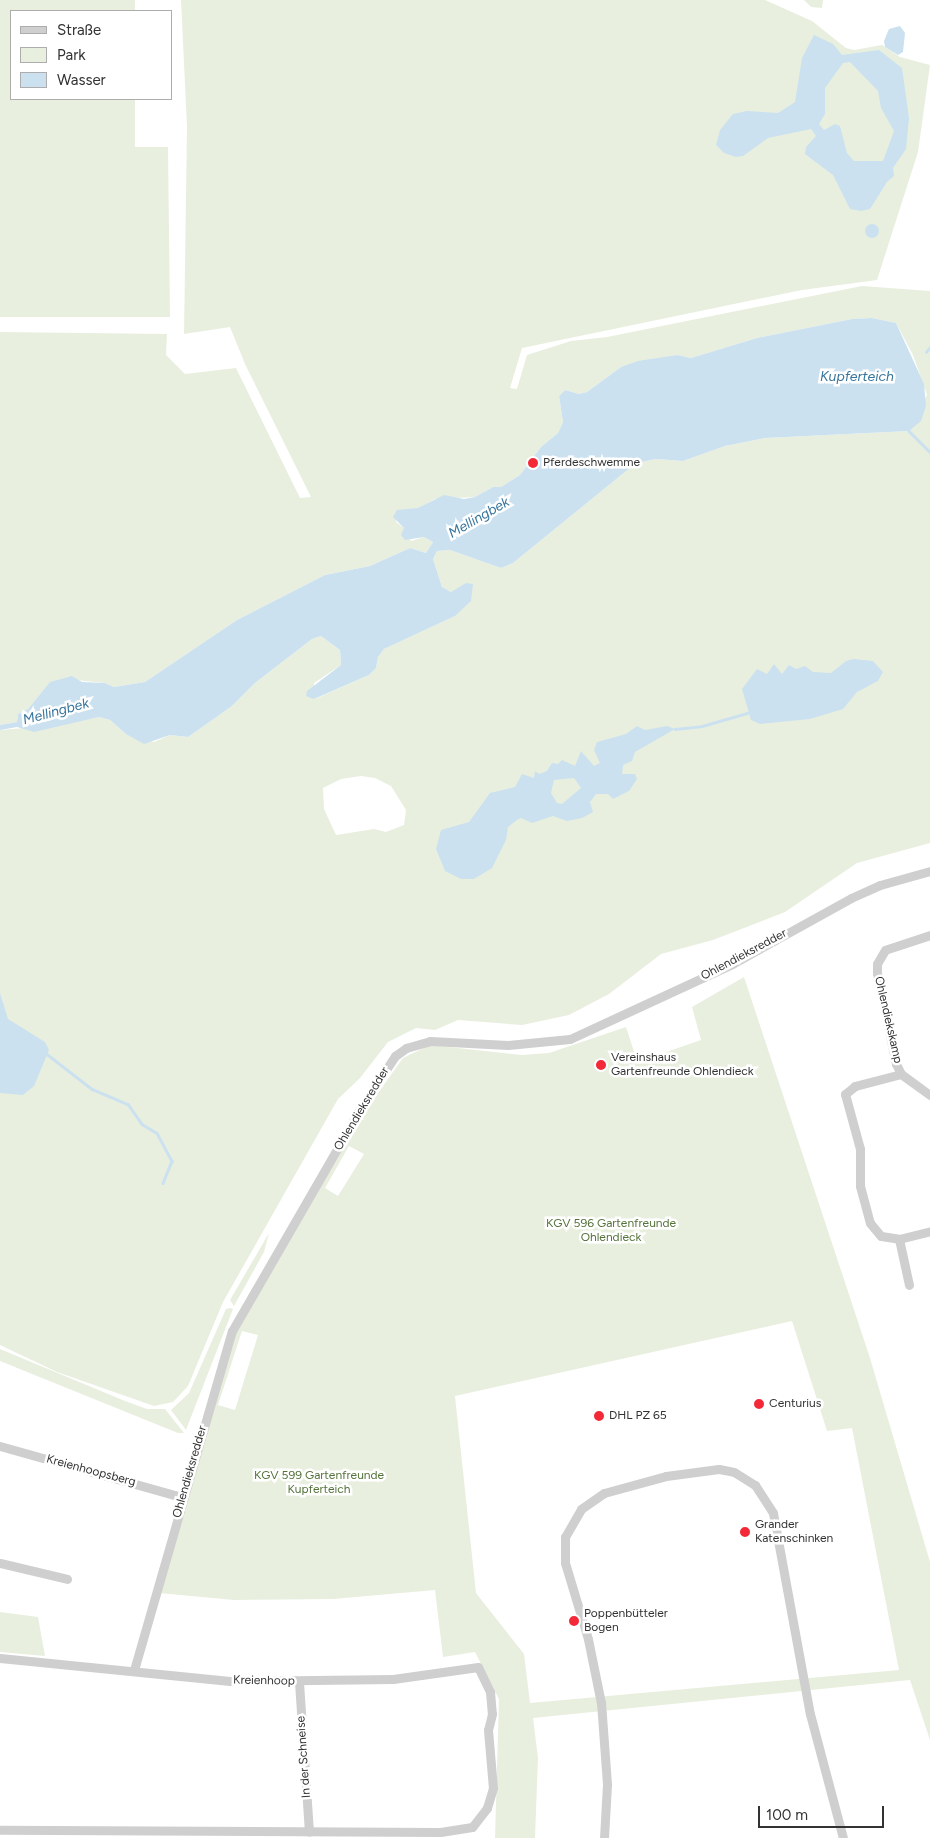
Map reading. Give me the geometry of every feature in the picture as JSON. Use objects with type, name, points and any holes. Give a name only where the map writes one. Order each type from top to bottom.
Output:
[{"type":"street","name":"Ohlendieksredder","points":[[134,1670],[182,1497],[232,1331],[362,1106],[395,1056],[406,1048],[430,1041],[508,1045],[570,1039],[732,964],[851,898],[880,885],[930,871]]},
{"type":"street","name":"Ohlendiekskamp","points":[[930,936],[893,945],[886,950],[877,964],[896,1064],[901,1074],[930,1095]]},
{"type":"street","points":[[901,1074],[855,1086],[845,1094],[845,1101],[860,1149],[860,1186],[870,1223],[881,1236],[899,1239],[930,1231]]},
{"type":"street","points":[[899,1239],[909,1285]]},
{"type":"street","name":"Kreienhoopsberg","points":[[0,1446],[182,1497]]},
{"type":"street","points":[[604,1838],[607,1784],[601,1703],[588,1639],[565,1563],[565,1537],[581,1509],[604,1493],[666,1476],[719,1469],[734,1472],[755,1485],[773,1513],[809,1707],[842,1838]]},
{"type":"street","points":[[0,1563],[67,1579]]},
{"type":"street","name":"Kreienhoop","points":[[0,1658],[134,1670],[230,1682],[393,1679],[478,1667],[490,1692],[492,1714],[488,1730],[493,1788],[487,1808],[472,1828],[440,1832],[309,1832]]},
{"type":"street","name":"In der Schneise","points":[[299,1682],[309,1832]]},
{"type":"street","points":[[0,1830],[309,1832]]},
{"type":"green space","points":[[0,0],[135,0],[135,10],[10,10],[10,100],[135,100],[135,147],[168,147],[170,317],[0,317]]},
{"type":"green space","points":[[181,0],[765,0],[812,21],[846,48],[854,50],[882,45],[900,57],[930,65],[918,152],[877,280],[802,290],[522,348],[510,388],[517,389],[527,355],[571,341],[607,337],[862,286],[930,291],[930,843],[857,863],[785,912],[713,940],[661,954],[609,994],[569,1015],[522,1025],[458,1020],[435,1030],[416,1028],[388,1042],[360,1078],[338,1099],[223,1302],[188,1386],[173,1402],[154,1406],[57,1372],[0,1345],[0,730],[61,725],[99,717],[110,720],[126,734],[154,742],[170,735],[188,737],[232,706],[255,683],[312,639],[321,636],[340,650],[341,665],[314,683],[315,699],[369,675],[376,668],[378,657],[384,649],[455,616],[462,588],[451,592],[442,587],[433,559],[437,551],[450,550],[501,568],[513,563],[636,463],[656,459],[683,461],[725,446],[765,438],[909,431],[927,395],[913,355],[896,323],[872,318],[852,319],[757,338],[691,358],[676,355],[621,367],[587,392],[579,394],[565,390],[559,396],[563,422],[558,433],[541,447],[520,475],[501,487],[493,487],[475,497],[435,499],[418,509],[397,511],[396,522],[404,528],[411,541],[424,537],[433,542],[426,553],[410,548],[370,566],[325,575],[237,620],[145,682],[114,687],[105,683],[76,680],[42,692],[28,709],[18,714],[17,722],[0,725],[0,332],[167,334],[166,355],[185,374],[236,368],[300,498],[311,497],[245,364],[230,327],[184,334],[187,127]],"holes":[[[361,776],[375,778],[391,786],[406,810],[404,825],[386,832],[374,829],[336,835],[324,809],[323,788],[341,779]]]},
{"type":"green space","points":[[804,0],[823,0],[822,8],[811,7]]},
{"type":"green space","points":[[744,977],[870,1358],[930,1562],[930,1740],[910,1680],[533,1718],[538,1758],[535,1838],[495,1838],[499,1699],[475,1652],[443,1657],[435,1590],[333,1599],[234,1600],[159,1593],[230,1345],[248,1309],[370,1104],[403,1058],[430,1045],[522,1055],[549,1053],[626,1027],[637,1061],[701,1040],[692,1007]],"holes":[[[349,1146],[364,1154],[338,1196],[325,1188]],[[792,1321],[827,1431],[852,1428],[899,1670],[530,1703],[524,1654],[476,1593],[455,1396]],[[242,1331],[258,1335],[235,1410],[218,1405]]]},
{"type":"green space","points":[[269,1233],[264,1252],[234,1306],[230,1300]]},
{"type":"green space","points":[[226,1309],[233,1309],[186,1430],[171,1410],[189,1393]]},
{"type":"green space","points":[[0,1349],[147,1409],[165,1409],[184,1433],[178,1433],[0,1361]]},
{"type":"green space","points":[[0,1612],[38,1617],[45,1656],[0,1652]]},
{"type":"water","points":[[900,26],[905,33],[903,52],[898,55],[885,47],[884,41],[889,29]]},
{"type":"water","points":[[814,35],[833,44],[842,55],[879,50],[902,68],[909,118],[906,149],[893,168],[894,176],[887,182],[870,209],[861,211],[850,209],[833,175],[805,154],[806,147],[816,136],[811,129],[768,138],[743,156],[736,157],[724,153],[716,145],[720,130],[733,114],[747,111],[778,113],[795,102],[802,58]],"holes":[[[850,62],[878,91],[881,108],[894,131],[883,161],[854,161],[847,153],[840,126],[835,124],[824,130],[819,124],[825,114],[825,88],[843,63]]]},
{"type":"water","points":[[869,224],[875,224],[879,231],[875,238],[869,238],[865,234],[865,228]]},
{"type":"water","name":"Kupferteich","points":[[872,318],[896,323],[924,384],[926,406],[921,421],[909,431],[765,438],[725,446],[683,461],[656,459],[636,463],[513,563],[501,568],[450,550],[437,551],[433,559],[442,587],[451,592],[466,583],[473,584],[471,601],[455,616],[384,649],[378,657],[376,668],[369,675],[314,699],[306,696],[307,691],[341,665],[340,650],[321,636],[312,639],[255,683],[232,706],[188,737],[170,735],[144,744],[126,734],[110,720],[99,717],[34,732],[17,727],[0,730],[0,725],[17,722],[18,714],[28,709],[50,682],[72,676],[82,682],[105,683],[114,687],[145,682],[237,620],[325,575],[370,566],[410,548],[426,553],[433,542],[424,537],[405,540],[401,535],[404,528],[393,517],[397,510],[418,508],[444,495],[464,499],[475,497],[493,487],[501,487],[520,475],[541,447],[558,433],[563,422],[559,396],[565,390],[579,394],[587,392],[621,367],[638,361],[677,355],[691,358],[757,338],[852,319]]},
{"type":"water","points":[[854,659],[873,661],[883,672],[878,681],[857,692],[843,709],[810,719],[760,724],[751,720],[742,689],[757,669],[767,674],[774,664],[782,674],[789,665],[796,669],[805,666],[813,672],[831,673],[846,661]]},
{"type":"water","points":[[637,726],[645,730],[667,726],[675,729],[635,752],[632,761],[623,765],[622,774],[635,774],[637,779],[629,791],[613,799],[608,794],[596,794],[590,802],[593,812],[582,818],[567,821],[553,816],[532,823],[521,818],[517,820],[508,827],[506,840],[492,868],[474,879],[461,879],[445,871],[436,849],[441,830],[469,822],[490,793],[515,787],[522,774],[534,778],[535,771],[539,774],[547,771],[552,763],[558,764],[562,760],[575,766],[581,751],[594,766],[600,763],[594,750],[597,742],[626,734]],"holes":[[[574,778],[581,788],[562,804],[557,803],[551,793],[554,780]]]},
{"type":"water","points":[[0,993],[8,1019],[45,1042],[49,1050],[34,1086],[23,1095],[0,1093]]},
{"type":"waterway","name":"Mellingbek","points":[[926,352],[930,347]]},
{"type":"waterway","points":[[909,431],[930,452]]},
{"type":"waterway","points":[[675,729],[702,726],[747,713]]},
{"type":"waterway","points":[[47,1054],[92,1089],[128,1104],[142,1124],[157,1133],[172,1161],[163,1183]]},
{"type":"place","name":"Pferdeschwemme","points":[[533,463]]},
{"type":"place","name":"Vereinshaus Gartenfreunde Ohlendieck","points":[[601,1065]]},
{"type":"place","name":"Centurius","points":[[759,1404]]},
{"type":"place","name":"DHL PZ 65","points":[[599,1416]]},
{"type":"place","name":"Grander Katenschinken","points":[[745,1532]]},
{"type":"place","name":"Poppenbütteler Bogen","points":[[574,1621]]},
{"type":"park label","name":"KGV 596 Gartenfreunde Ohlendieck","points":[[611,1231]]},
{"type":"park label","name":"KGV 599 Gartenfreunde Kupferteich","points":[[319,1483]]}]
